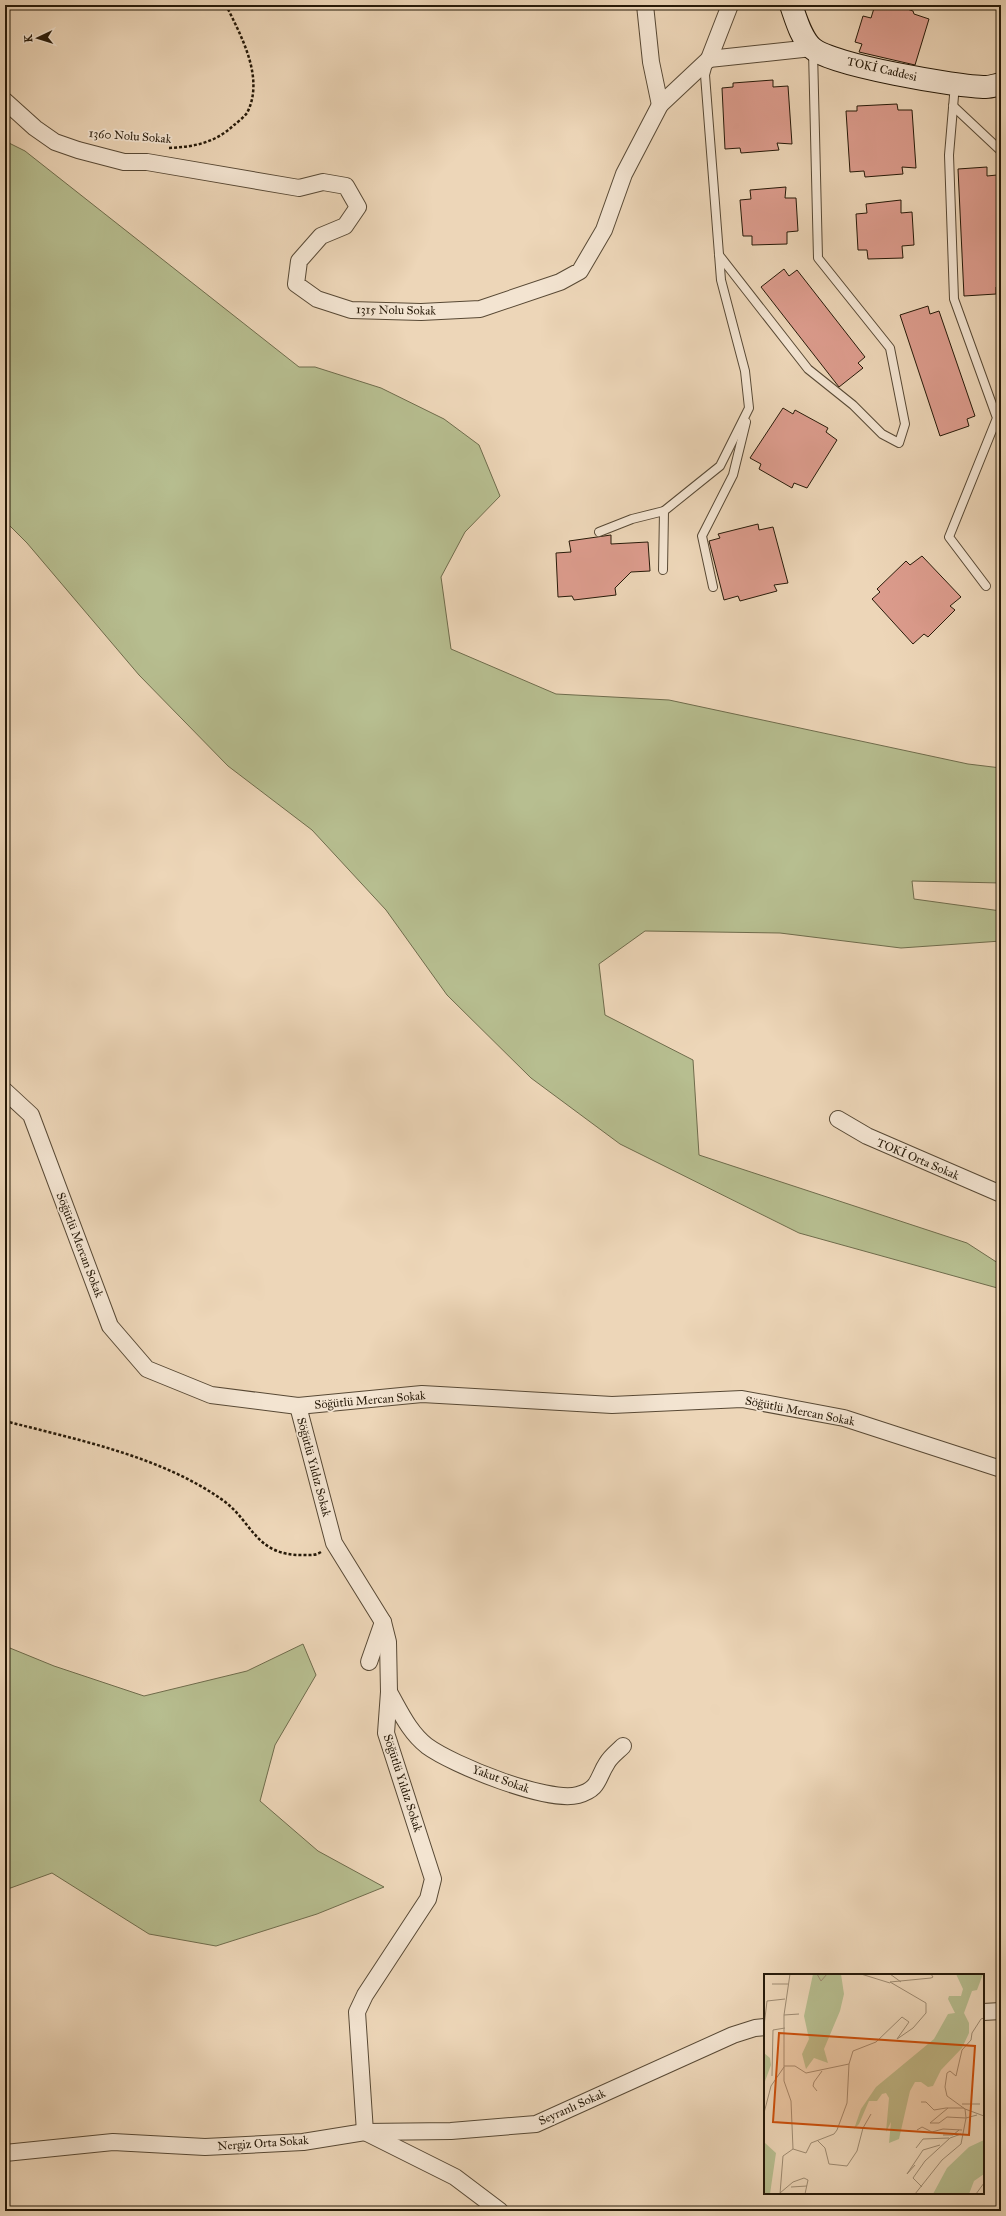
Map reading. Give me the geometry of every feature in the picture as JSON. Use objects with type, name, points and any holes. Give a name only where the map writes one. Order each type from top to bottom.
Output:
[{"type":"street","points":[[645,5],[651,62],[660,105]]},
{"type":"street","name":"1315 Nolu Sokak","points":[[5,100],[35,128],[55,142],[102,156],[299,188],[323,182],[346,186],[358,207],[345,226],[321,236],[299,260],[296,284],[317,299],[351,310],[422,312],[480,309],[560,282],[580,271],[604,230],[624,174],[660,105],[709,60],[730,5]]},
{"type":"street","points":[[709,60],[812,48],[799,27],[791,5]]},
{"type":"street","name":"TOKİ Caddesi","points":[[812,48],[832,57],[871,69],[955,84],[987,87],[1001,84]]},
{"type":"street","name":"Söğütlü Mercan Sokak","points":[[5,1091],[31,1115],[110,1326],[147,1369],[211,1395],[298,1406],[422,1394],[612,1405],[742,1399],[844,1418],[1001,1468]]},
{"type":"street","name":"TOKİ Orta Sokak","points":[[838,1119],[867,1136],[1001,1194]]},
{"type":"street","name":"Söğütlü Yıldız Sokak","points":[[298,1406],[334,1542],[383,1622],[388,1642],[389,1692],[386,1733],[434,1879],[428,1899],[365,1995],[357,2012],[366,2132]]},
{"type":"street","points":[[369,1662],[383,1622]]},
{"type":"street","name":"Yakut Sokak","points":[[389,1692],[410,1728],[427,1745],[445,1757],[467,1767],[532,1790],[555,1794],[578,1795],[598,1784],[607,1763],[624,1746]]},
{"type":"street","points":[[984,2012],[1001,2011]]},
{"type":"street","name":"Seyranlı Sokak","points":[[366,2132],[451,2131],[536,2124],[733,2035],[755,2028],[764,2027]]},
{"type":"street","points":[[366,2132],[455,2177],[500,2211]]},
{"type":"street","name":"Nergiz Orta Sokak","points":[[5,2153],[113,2142],[220,2146],[302,2142],[366,2132]]},
{"type":"lane","points":[[719,255],[808,369],[853,405],[882,434],[899,443],[905,424],[890,348],[818,258],[812,48]]},
{"type":"lane","points":[[709,60],[705,75],[721,280],[745,371],[749,408],[733,475],[702,536],[713,587]]},
{"type":"lane","points":[[955,84],[949,154],[954,299],[997,418],[949,537],[986,586]]},
{"type":"lane","points":[[953,106],[1001,151]]},
{"type":"lane","points":[[599,532],[632,518],[664,511],[720,466],[749,408]]},
{"type":"lane","points":[[664,511],[664,570]]},
{"type":"path","name":"1360 Nolu Sokak","points":[[168,148],[190,147],[211,141],[230,129],[246,114],[254,93],[252,69],[237,27],[226,5]]},
{"type":"path","points":[[5,1422],[98,1444],[185,1478],[225,1502],[254,1536],[273,1549],[294,1555],[317,1555],[334,1542]]},
{"type":"green space","points":[[5,141],[25,151],[299,367],[315,367],[381,388],[444,419],[479,445],[500,496],[465,532],[441,577],[451,649],[556,694],[669,700],[968,764],[1001,768],[1001,883],[912,881],[914,899],[1001,911],[1001,941],[901,948],[780,933],[645,931],[599,964],[605,1015],[693,1060],[699,1155],[967,1243],[1001,1265],[1001,1289],[799,1233],[620,1144],[531,1078],[447,995],[386,910],[312,830],[228,766],[139,675],[27,543],[5,521]]},
{"type":"green space","points":[[303,1644],[316,1675],[275,1745],[260,1801],[318,1851],[384,1887],[317,1914],[216,1946],[149,1934],[52,1873],[5,1890],[5,1646],[54,1666],[144,1696],[247,1671]]},
{"type":"building","points":[[875,5],[905,5],[904,8],[913,11],[914,14],[929,19],[915,65],[859,52],[862,44],[855,42],[863,16],[871,18]]},
{"type":"building","points":[[773,80],[773,87],[788,86],[792,144],[777,143],[779,150],[741,153],[740,148],[725,149],[722,88],[733,87],[733,83]]},
{"type":"building","points":[[897,104],[898,110],[912,110],[916,168],[902,167],[903,174],[865,177],[864,171],[850,172],[846,111],[857,111],[857,106]]},
{"type":"building","points":[[987,167],[987,176],[997,175],[1001,222],[1001,286],[996,287],[996,294],[964,296],[958,169]]},
{"type":"building","points":[[786,187],[785,198],[796,198],[798,231],[787,232],[787,244],[752,245],[752,236],[743,236],[740,200],[751,199],[750,190]]},
{"type":"building","points":[[901,200],[901,213],[912,212],[914,245],[902,246],[903,258],[868,259],[867,250],[858,250],[856,214],[867,213],[866,204]]},
{"type":"building","points":[[784,269],[789,276],[797,270],[865,357],[858,363],[863,368],[839,387],[761,287]]},
{"type":"building","points":[[928,306],[930,314],[939,311],[975,416],[967,419],[969,426],[940,436],[900,315]]},
{"type":"building","points":[[783,408],[793,414],[795,410],[828,428],[826,432],[837,440],[807,488],[794,483],[792,488],[759,469],[761,464],[750,458]]},
{"type":"building","points":[[758,524],[759,530],[773,527],[788,583],[774,585],[777,591],[740,601],[738,596],[724,600],[709,541],[720,538],[718,534]]},
{"type":"building","points":[[611,535],[611,544],[648,542],[650,571],[631,572],[615,588],[616,595],[574,600],[572,596],[558,597],[556,553],[571,552],[569,541]]},
{"type":"building","points":[[922,556],[961,597],[950,606],[955,610],[928,637],[924,634],[913,644],[872,599],[880,592],[877,589],[906,561],[910,565]]}]
